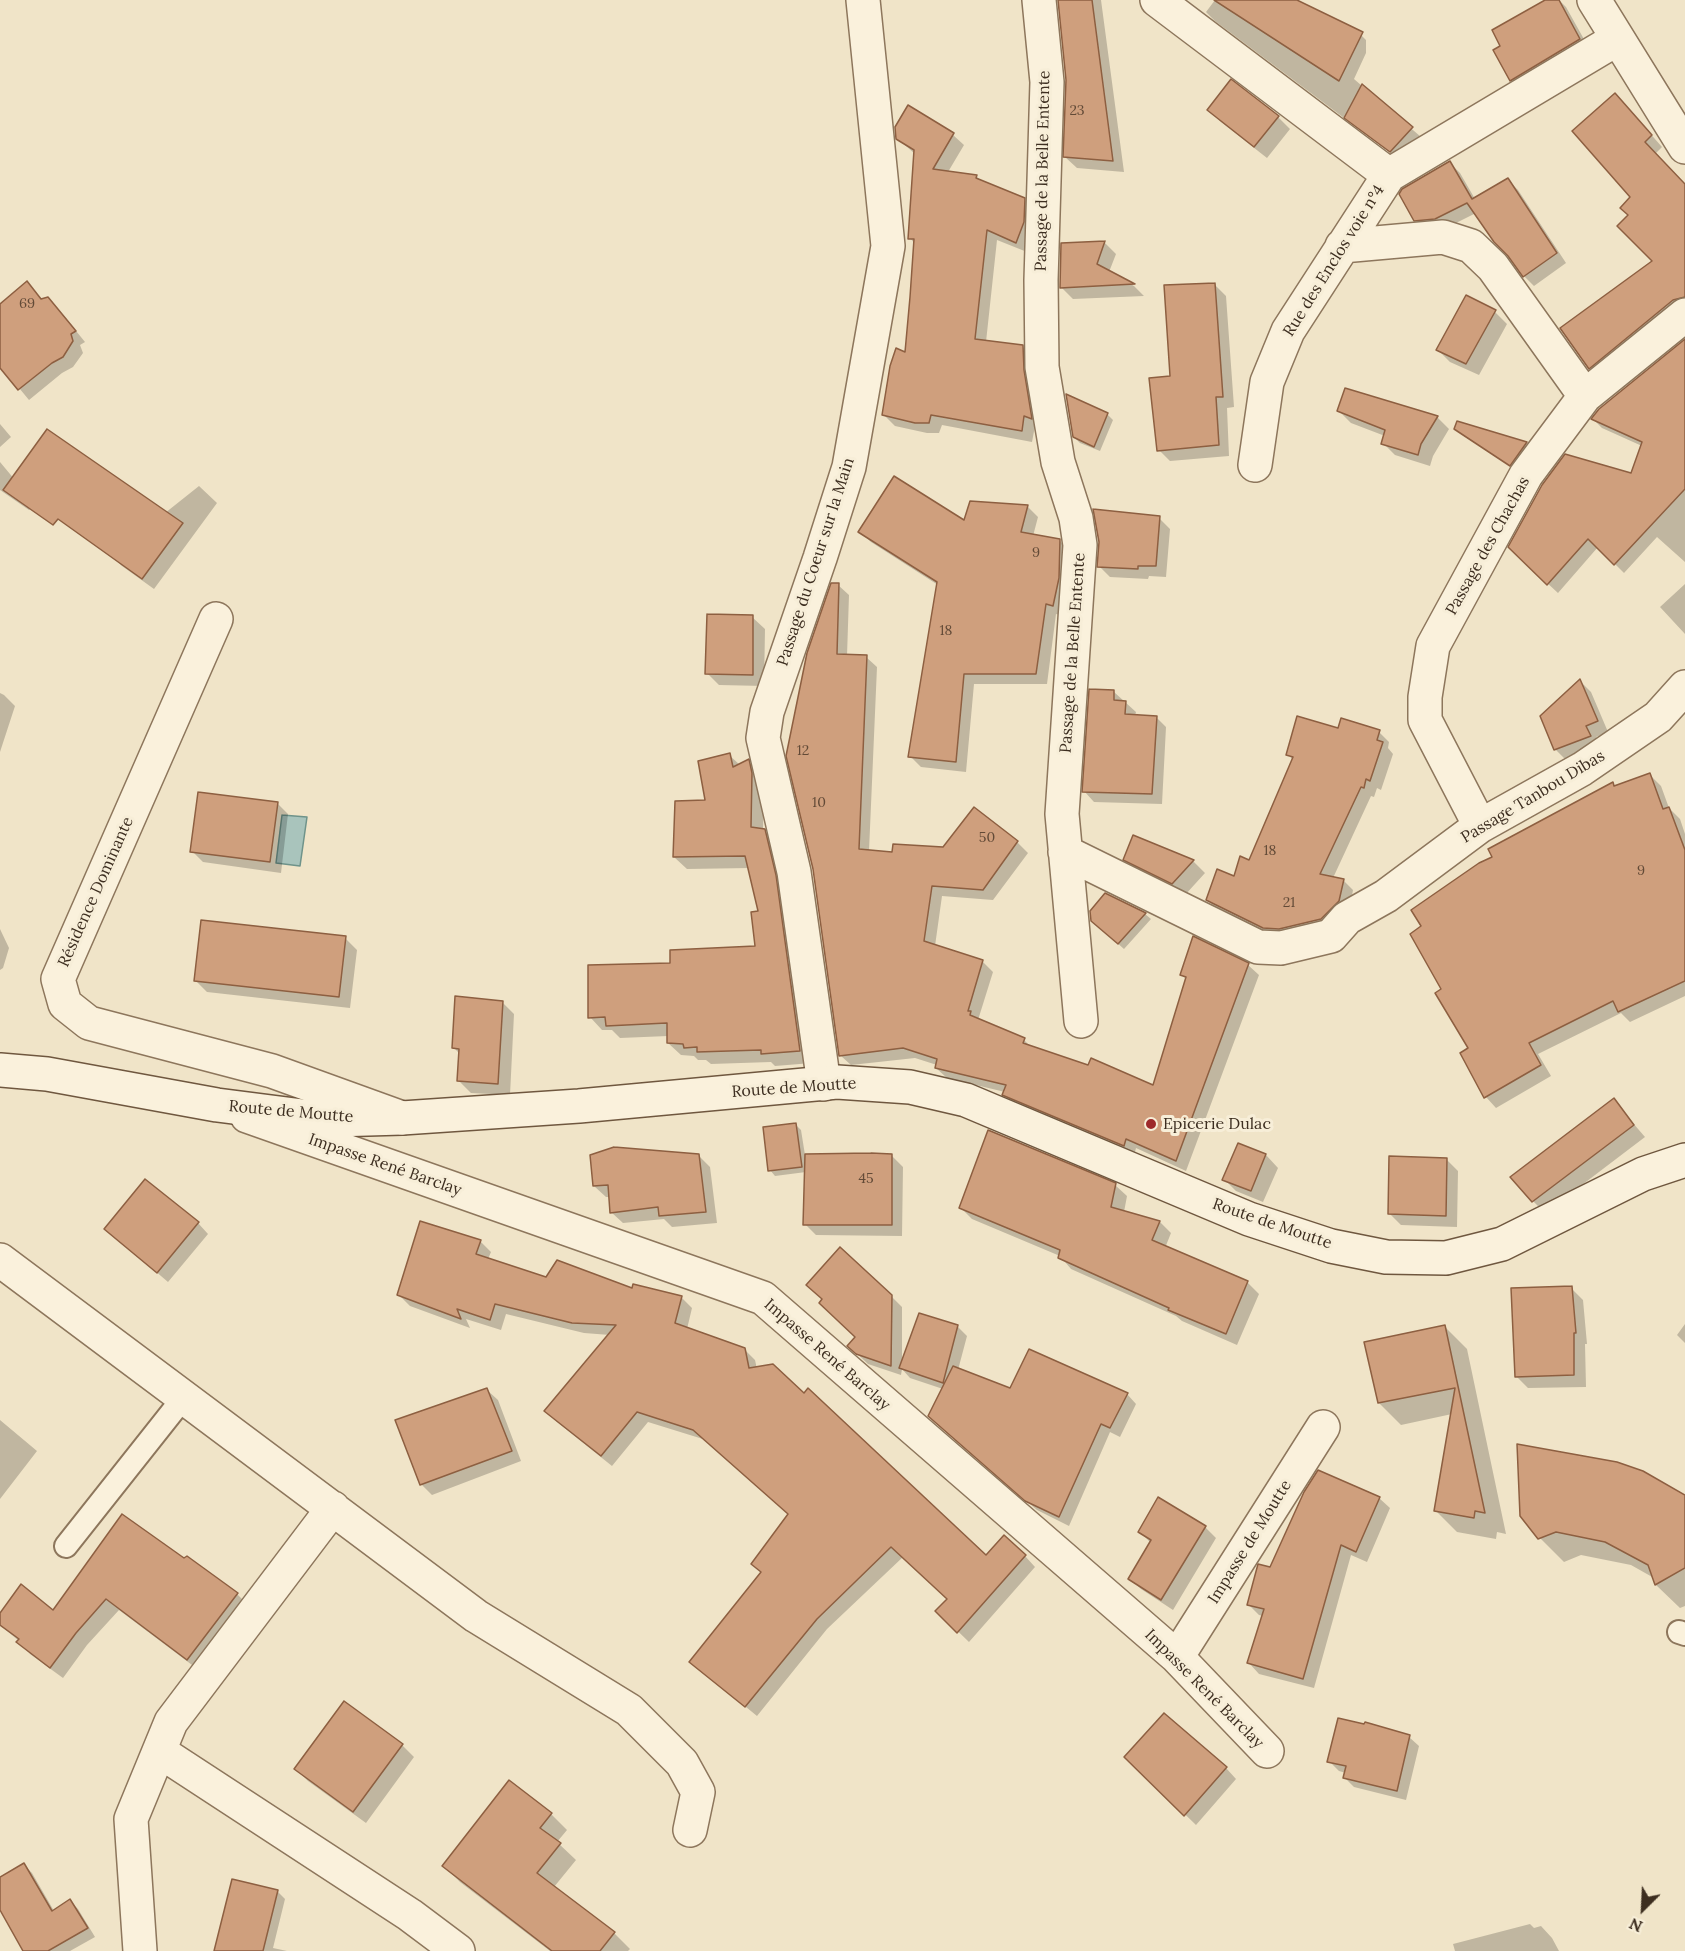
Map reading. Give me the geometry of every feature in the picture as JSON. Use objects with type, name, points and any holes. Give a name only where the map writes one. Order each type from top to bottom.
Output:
[{"type":"street","name":"Passage du Coeur sur la Main","points":[[824,1084],[794,872],[763,738],[767,712],[849,466],[888,246],[863,0]]},
{"type":"street","name":"Passage de la Belle Entente","points":[[1039,0],[1047,82],[1041,280],[1042,367],[1058,462],[1076,518],[1080,544],[1062,814],[1081,1022]]},
{"type":"street","points":[[1157,0],[1389,175]]},
{"type":"street","points":[[1594,0],[1685,147]]},
{"type":"street","name":"Rue des Enclos voie n°4","points":[[1255,465],[1267,382],[1288,331],[1389,175],[1617,39]]},
{"type":"street","points":[[1342,246],[1443,237],[1471,246],[1493,267],[1585,396]]},
{"type":"street","name":"Passage des Chachas","points":[[1480,826],[1425,720],[1425,697],[1433,646],[1526,475],[1585,396],[1685,315]]},
{"type":"street","name":"Résidence Dominante","points":[[216,619],[58,979],[65,1004],[89,1023],[272,1071],[402,1118]]},
{"type":"street","name":"Passage Tanbou Dibas","points":[[1065,852],[1258,947],[1281,948],[1331,936],[1347,918],[1386,896],[1480,826],[1582,769],[1658,717],[1685,687]]},
{"type":"street","name":"Route de Moutte","points":[[0,1070],[47,1074],[217,1105],[334,1120],[402,1118],[579,1106],[837,1082],[910,1087],[966,1100],[1249,1219],[1331,1246],[1386,1257],[1446,1257],[1502,1244],[1643,1174],[1685,1160]]},
{"type":"street","name":"Impasse René Barclay","points":[[217,1105],[763,1298],[1177,1657],[1268,1751]]},
{"type":"street","points":[[0,1260],[476,1616],[629,1710],[682,1762],[698,1792],[690,1830]]},
{"type":"street","name":"Impasse de Moutte","points":[[1177,1657],[1323,1427]]},
{"type":"street","points":[[140,1951],[130,1819],[171,1722],[333,1508]]},
{"type":"street","points":[[159,1751],[410,1915],[458,1951]]},
{"type":"lane","points":[[66,1546],[184,1397]]},
{"type":"water","points":[[282,815],[307,817],[300,866],[276,863]]},
{"type":"building","points":[[1058,0],[1092,0],[1113,161],[1063,157],[1066,80]]},
{"type":"building","points":[[1214,0],[1297,0],[1363,32],[1339,81]]},
{"type":"building","points":[[1545,0],[1559,0],[1580,39],[1510,81],[1493,50],[1500,46],[1492,30]]},
{"type":"building","points":[[1231,79],[1279,116],[1254,147],[1207,110]]},
{"type":"building","points":[[1362,84],[1413,127],[1390,152],[1344,118]]},
{"type":"building","points":[[1615,93],[1652,135],[1645,142],[1685,184],[1685,297],[1673,300],[1589,369],[1560,328],[1652,261],[1617,226],[1628,215],[1620,208],[1630,197],[1572,131]]},
{"type":"building","points":[[908,105],[954,133],[933,169],[977,175],[976,178],[1025,198],[1024,222],[1016,243],[987,230],[975,339],[1023,345],[1024,370],[1032,419],[1024,416],[1022,431],[931,415],[929,423],[915,423],[882,415],[890,366],[896,348],[905,352],[910,297],[914,239],[908,239],[914,150],[896,139],[895,127]]},
{"type":"building","points":[[1450,161],[1472,199],[1508,178],[1557,253],[1523,277],[1508,256],[1494,242],[1467,203],[1435,219],[1414,221],[1399,194],[1402,189]]},
{"type":"building","points":[[1105,241],[1097,264],[1135,284],[1060,288],[1061,243]]},
{"type":"building","points":[[27,281],[41,299],[48,297],[76,331],[71,334],[73,341],[63,357],[18,390],[0,368],[0,304]]},
{"type":"building","points":[[1215,283],[1223,397],[1216,397],[1219,445],[1157,451],[1149,378],[1170,376],[1164,285]]},
{"type":"building","points":[[1466,295],[1496,310],[1466,364],[1436,350]]},
{"type":"building","points":[[1685,339],[1685,489],[1614,565],[1588,539],[1547,585],[1508,547],[1542,485],[1565,454],[1631,473],[1642,442],[1591,419],[1599,409]]},
{"type":"building","points":[[1345,388],[1438,416],[1421,444],[1418,455],[1381,444],[1385,430],[1337,411]]},
{"type":"building","points":[[1066,394],[1108,413],[1094,447],[1073,437]]},
{"type":"building","points":[[1457,421],[1527,442],[1510,466],[1454,429]]},
{"type":"building","points":[[47,429],[183,523],[142,579],[58,519],[53,525],[3,490]]},
{"type":"building","points":[[894,476],[964,520],[970,501],[1028,505],[1021,532],[1060,539],[1059,578],[1053,606],[1046,604],[1036,674],[964,674],[956,762],[908,757],[937,582],[858,532]]},
{"type":"building","points":[[1093,509],[1160,516],[1156,566],[1138,566],[1138,569],[1097,567],[1099,542]]},
{"type":"building","points":[[831,583],[839,583],[837,654],[867,655],[859,849],[892,852],[893,844],[943,847],[974,807],[1018,841],[983,890],[932,886],[924,941],[983,960],[968,1011],[971,1011],[970,1015],[1025,1038],[1023,1043],[1088,1065],[1091,1058],[1153,1085],[1186,977],[1180,975],[1193,936],[1249,963],[1176,1161],[1126,1139],[1124,1146],[1002,1095],[1006,1085],[935,1068],[937,1059],[903,1048],[839,1056],[813,869],[786,756],[807,653]]},
{"type":"building","points":[[707,614],[753,615],[753,675],[705,674]]},
{"type":"building","points":[[1580,679],[1598,721],[1586,726],[1591,736],[1554,750],[1540,716]]},
{"type":"building","points":[[1089,689],[1114,690],[1114,700],[1126,701],[1125,714],[1157,716],[1152,794],[1082,792]]},
{"type":"building","points":[[1297,716],[1338,728],[1341,718],[1380,730],[1377,740],[1383,742],[1370,781],[1366,779],[1364,788],[1361,787],[1320,874],[1344,879],[1339,901],[1321,919],[1279,929],[1263,928],[1206,900],[1217,869],[1234,876],[1240,856],[1249,860],[1293,757],[1286,755]]},
{"type":"building","points":[[730,753],[733,767],[749,759],[752,773],[751,827],[765,829],[776,875],[800,1051],[761,1054],[761,1050],[697,1052],[697,1047],[684,1048],[683,1044],[667,1043],[667,1023],[606,1026],[605,1017],[588,1018],[588,965],[670,963],[670,950],[755,946],[751,912],[758,911],[745,856],[673,857],[675,801],[705,800],[698,761]]},
{"type":"building","points":[[1650,773],[1663,809],[1669,807],[1685,850],[1685,981],[1618,1012],[1613,1001],[1529,1043],[1541,1065],[1484,1098],[1460,1053],[1468,1048],[1435,993],[1441,989],[1410,934],[1421,926],[1411,910],[1479,863],[1492,857],[1488,849],[1613,782],[1614,786]]},
{"type":"building","points":[[198,792],[278,802],[270,862],[190,852]]},
{"type":"building","points":[[1133,835],[1194,860],[1172,884],[1123,860]]},
{"type":"building","points":[[1105,893],[1146,913],[1118,944],[1091,921],[1090,911]]},
{"type":"building","points":[[201,920],[346,936],[339,997],[194,981]]},
{"type":"building","points":[[455,996],[503,1001],[498,1084],[457,1081],[459,1049],[452,1048]]},
{"type":"building","points":[[1614,1098],[1634,1125],[1532,1202],[1510,1177]]},
{"type":"building","points":[[796,1123],[802,1167],[768,1171],[763,1127]]},
{"type":"building","points":[[988,1130],[1116,1183],[1111,1207],[1160,1221],[1152,1240],[1248,1281],[1226,1334],[1168,1310],[1169,1308],[1058,1258],[1060,1250],[959,1208]]},
{"type":"building","points":[[1238,1143],[1266,1154],[1251,1191],[1222,1180]]},
{"type":"building","points":[[614,1147],[699,1154],[706,1212],[659,1216],[658,1207],[610,1213],[608,1185],[593,1186],[590,1155]]},
{"type":"building","points":[[805,1154],[892,1154],[892,1225],[803,1225]]},
{"type":"building","points":[[1389,1156],[1447,1158],[1446,1216],[1388,1214]]},
{"type":"building","points":[[145,1179],[199,1222],[157,1273],[104,1229]]},
{"type":"building","points":[[420,1221],[481,1240],[476,1254],[546,1277],[557,1260],[632,1288],[633,1284],[682,1296],[675,1323],[745,1348],[749,1368],[773,1364],[804,1393],[808,1388],[986,1555],[1004,1535],[1026,1555],[957,1633],[935,1611],[947,1599],[891,1547],[817,1619],[745,1707],[689,1662],[761,1572],[751,1564],[788,1514],[693,1430],[637,1412],[601,1456],[544,1411],[616,1325],[572,1323],[495,1304],[490,1320],[457,1309],[461,1319],[397,1295]]},
{"type":"building","points":[[840,1247],[892,1295],[891,1366],[856,1354],[847,1346],[855,1337],[819,1303],[822,1299],[806,1285]]},
{"type":"building","points":[[1572,1286],[1576,1333],[1574,1333],[1574,1375],[1515,1377],[1511,1288]]},
{"type":"building","points":[[919,1313],[958,1325],[943,1383],[899,1368]]},
{"type":"building","points":[[1445,1325],[1485,1513],[1475,1511],[1474,1518],[1434,1511],[1455,1388],[1378,1403],[1364,1342]]},
{"type":"building","points":[[1029,1349],[1128,1393],[1110,1428],[1101,1424],[1059,1517],[1025,1501],[928,1416],[953,1366],[1010,1388]]},
{"type":"building","points":[[487,1388],[512,1451],[420,1485],[395,1420]]},
{"type":"building","points":[[1517,1444],[1617,1462],[1643,1471],[1685,1495],[1685,1568],[1655,1585],[1648,1565],[1605,1542],[1556,1532],[1538,1539],[1520,1516]]},
{"type":"building","points":[[1318,1470],[1380,1497],[1356,1552],[1341,1545],[1303,1679],[1247,1663],[1264,1609],[1247,1605],[1258,1564],[1270,1567],[1304,1492]]},
{"type":"building","points":[[1158,1497],[1206,1526],[1161,1600],[1128,1579],[1151,1540],[1138,1532]]},
{"type":"building","points":[[122,1514],[184,1558],[187,1556],[238,1593],[187,1660],[106,1599],[76,1633],[50,1668],[16,1642],[19,1639],[0,1625],[0,1613],[21,1584],[53,1610]]},
{"type":"building","points":[[344,1701],[403,1744],[353,1812],[294,1769]]},
{"type":"building","points":[[1164,1713],[1227,1767],[1184,1816],[1124,1757]]},
{"type":"building","points":[[1338,1718],[1364,1724],[1365,1722],[1410,1735],[1397,1791],[1343,1778],[1346,1766],[1327,1762]]},
{"type":"building","points":[[509,1780],[552,1813],[540,1828],[561,1843],[537,1873],[615,1932],[600,1951],[552,1951],[442,1866]]},
{"type":"building","points":[[24,1863],[52,1911],[70,1899],[88,1928],[48,1951],[23,1951],[0,1910],[0,1877]]},
{"type":"building","points":[[232,1879],[278,1890],[263,1951],[214,1951]]},
{"type":"place","name":"Epicerie Dulac","points":[[1151,1124]]}]
